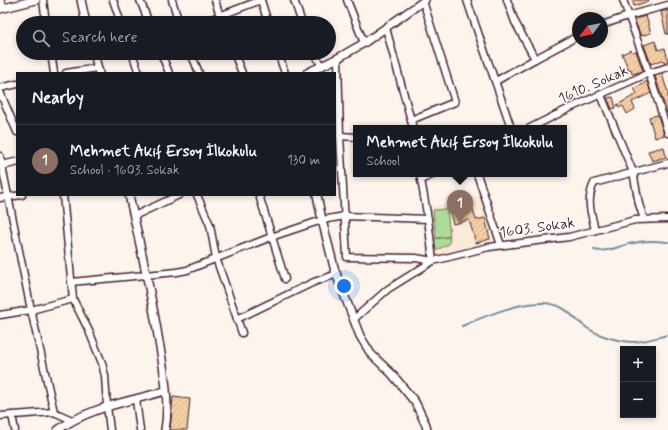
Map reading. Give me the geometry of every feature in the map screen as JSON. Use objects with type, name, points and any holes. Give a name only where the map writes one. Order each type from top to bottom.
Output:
[{"type":"street","points":[[1,0],[2,8],[36,0]]},
{"type":"street","points":[[43,0],[45,16]]},
{"type":"street","points":[[81,0],[84,16]]},
{"type":"street","points":[[113,0],[119,16]]},
{"type":"street","points":[[140,0],[146,16]]},
{"type":"street","points":[[172,0],[177,16]]},
{"type":"street","points":[[215,0],[220,16],[261,0],[266,16]]},
{"type":"street","points":[[294,0],[300,16]]},
{"type":"street","points":[[347,0],[364,43]]},
{"type":"street","points":[[467,0],[510,125]]},
{"type":"street","points":[[507,0],[515,22],[535,59]]},
{"type":"street","points":[[623,0],[666,119],[668,133]]},
{"type":"street","points":[[411,120],[455,102],[424,1],[364,43],[338,58],[340,136],[338,148],[347,257],[416,258],[433,261]]},
{"type":"street","points":[[608,23],[668,5]]},
{"type":"street","points":[[386,28],[412,125]]},
{"type":"street","points":[[496,81],[572,39]]},
{"type":"street","points":[[52,60],[54,72]]},
{"type":"street","points":[[77,72],[98,70],[96,60]]},
{"type":"street","points":[[134,60],[139,72]]},
{"type":"street","points":[[164,60],[169,72]]},
{"type":"street","points":[[194,60],[199,72]]},
{"type":"street","points":[[237,60],[242,72]]},
{"type":"street","points":[[280,60],[285,72]]},
{"type":"street","points":[[318,60],[322,66]]},
{"type":"street","points":[[309,72],[334,60]]},
{"type":"street","name":"1610. Sokak","points":[[536,125],[570,108],[668,67]]},
{"type":"street","points":[[0,88],[16,84]]},
{"type":"street","points":[[0,92],[16,130]]},
{"type":"street","points":[[601,95],[633,172],[639,204],[644,219]]},
{"type":"street","points":[[340,136],[353,137]]},
{"type":"street","points":[[0,156],[31,310],[54,412]]},
{"type":"street","points":[[1,166],[16,162]]},
{"type":"street","points":[[595,230],[589,205],[594,183],[668,163]]},
{"type":"street","points":[[421,177],[433,261]]},
{"type":"street","points":[[478,177],[501,245]]},
{"type":"street","points":[[0,198],[16,196]]},
{"type":"street","points":[[63,196],[73,299],[102,363],[105,376],[110,430]]},
{"type":"street","points":[[129,196],[147,274],[163,365],[166,410],[165,430]]},
{"type":"street","points":[[134,216],[177,196]]},
{"type":"street","points":[[197,196],[210,225],[216,258],[242,333]]},
{"type":"street","points":[[259,196],[285,279]]},
{"type":"street","points":[[317,196],[322,220],[337,274],[360,336],[371,354],[392,374],[415,402],[427,430]]},
{"type":"street","points":[[71,282],[187,270],[271,237],[322,220],[344,216],[428,220]]},
{"type":"street","name":"1603. Sokak","points":[[433,261],[480,248],[561,239],[620,223],[644,219],[668,219]]},
{"type":"street","points":[[354,319],[388,289],[433,261]]},
{"type":"street","points":[[237,319],[314,282],[337,274]]},
{"type":"street","points":[[0,315],[31,310],[73,299]]},
{"type":"street","points":[[58,430],[72,420],[107,406],[165,392]]},
{"type":"street","points":[[136,400],[140,430]]},
{"type":"street","points":[[0,416],[54,412],[72,420]]},
{"type":"street","points":[[12,415],[15,430]]},
{"type":"shaded area","points":[[481,195],[493,240],[462,249],[435,260],[431,206],[455,203]]},
{"type":"green space","points":[[447,209],[450,236],[436,238],[433,210]]},
{"type":"green space","points":[[450,237],[449,244],[435,251],[434,239]]},
{"type":"building","points":[[632,0],[649,0],[649,1],[634,6]]},
{"type":"building","points":[[668,10],[668,34],[666,34],[661,12]]},
{"type":"building","points":[[646,16],[651,33],[641,36],[634,19]]},
{"type":"building","points":[[655,41],[658,50],[665,48],[668,61],[664,63],[663,60],[651,64],[644,45]]},
{"type":"building","points":[[631,50],[633,52],[636,51],[643,71],[632,74],[631,69],[629,70],[622,54]]},
{"type":"building","points":[[662,74],[668,90],[668,113],[655,76]]},
{"type":"building","points":[[647,81],[651,93],[632,102],[635,109],[627,114],[623,106],[619,108],[617,105],[637,94],[634,88],[644,84]]},
{"type":"building","points":[[613,97],[616,108],[612,109],[607,98]]},
{"type":"building","points":[[658,115],[664,135],[655,138],[649,117]]},
{"type":"building","points":[[664,147],[666,157],[652,161],[648,151]]},
{"type":"building","points":[[471,203],[476,220],[485,218],[490,239],[476,243],[469,220],[453,224],[449,209]]},
{"type":"building","points":[[173,397],[190,399],[187,430],[170,430]]},
{"type":"waterway","points":[[594,250],[609,250],[643,241],[668,242]]},
{"type":"waterway","points":[[462,326],[505,309],[541,303],[561,307],[588,329],[615,339],[635,342],[668,335]]},
{"type":"place","name":"Mehmet Akif Ersoy İlkokulu","points":[[460,223]]}]
